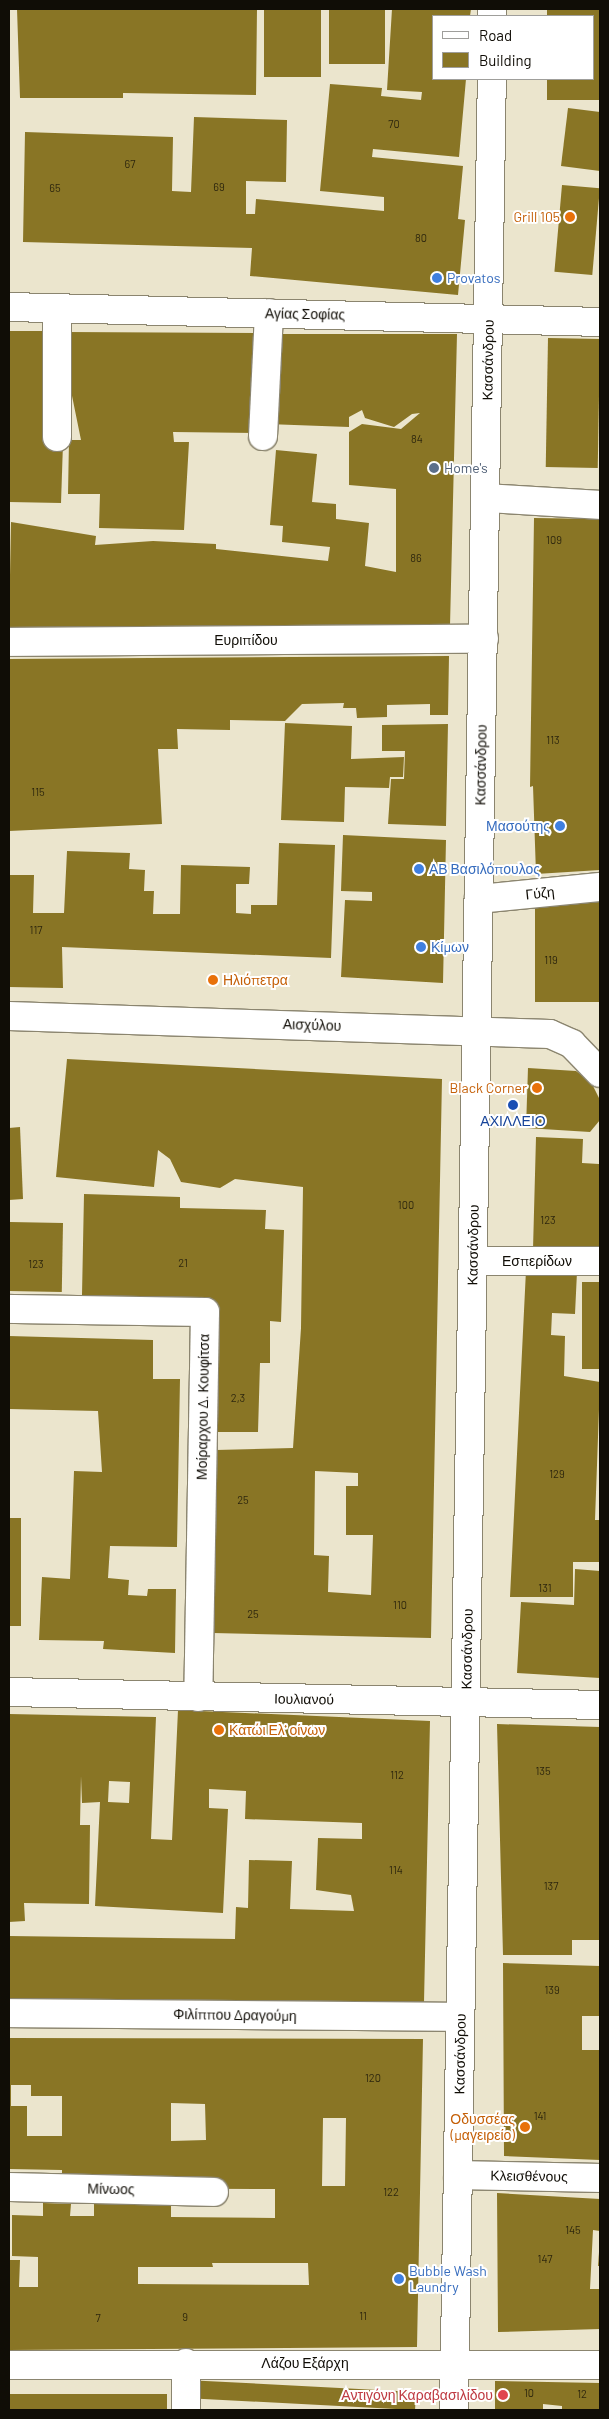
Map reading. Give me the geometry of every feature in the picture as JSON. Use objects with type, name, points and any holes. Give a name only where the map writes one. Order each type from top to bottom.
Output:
[{"type":"street","name":"Κασσάνδρου","points":[[454,2410],[492,80]]},
{"type":"street","name":"Αγίας Σοφίας","points":[[9,307],[600,322]]},
{"type":"street","points":[[57,308],[57,437]]},
{"type":"street","points":[[263,436],[269,313]]},
{"type":"street","points":[[486,498],[600,505]]},
{"type":"street","name":"Ευριπίδου","points":[[9,642],[484,639]]},
{"type":"street","name":"Γύζη","points":[[479,899],[600,887]]},
{"type":"street","name":"Αισχύλου","points":[[9,1016],[477,1030],[562,1037],[600,1073]]},
{"type":"street","name":"Εσπερίδων","points":[[473,1261],[600,1261]]},
{"type":"street","name":"Μοίραρχου Δ. Κουφίτσα","points":[[9,1309],[205,1312],[198,1697]]},
{"type":"street","name":"Ιουλιανού","points":[[9,1692],[600,1705]]},
{"type":"street","name":"Φιλίππου Δραγούμη","points":[[9,2013],[460,2017]]},
{"type":"street","name":"Κλεισθένους","points":[[458,2175],[600,2178]]},
{"type":"street","name":"Μίνωος","points":[[9,2187],[214,2192]]},
{"type":"street","points":[[186,2363],[186,2410]]},
{"type":"street","name":"Λάζου Εξάρχη","points":[[9,2365],[455,2363],[600,2365]]},
{"type":"building","points":[[17,9],[257,9],[256,95],[123,93],[123,98],[20,98]]},
{"type":"building","points":[[264,9],[321,9],[321,77],[264,77]]},
{"type":"building","points":[[329,9],[385,9],[385,64],[329,64]]},
{"type":"building","points":[[392,9],[471,9],[470,15],[432,15],[432,80],[466,80],[459,157],[373,149],[372,157],[463,166],[458,219],[465,220],[458,295],[250,276],[252,248],[23,242],[25,132],[173,137],[172,191],[191,192],[194,117],[287,120],[286,182],[246,181],[246,214],[255,214],[256,199],[384,211],[384,197],[320,191],[330,84],[382,88],[381,96],[421,100],[422,92],[387,90]]},
{"type":"building","points":[[547,9],[600,9],[600,100],[547,100],[547,80],[594,80],[594,15],[547,15]]},
{"type":"building","points":[[568,108],[600,112],[600,171],[561,166]]},
{"type":"building","points":[[562,185],[600,188],[592,275],[554,272]]},
{"type":"building","points":[[9,331],[46,331],[63,443],[61,503],[9,502]]},
{"type":"building","points":[[66,332],[264,333],[259,433],[173,432],[174,442],[189,442],[184,530],[99,528],[100,494],[68,494],[69,440],[81,440],[70,386]]},
{"type":"building","points":[[271,334],[457,334],[450,626],[9,628],[11,522],[96,536],[95,545],[153,541],[216,544],[216,549],[328,561],[330,547],[282,542],[283,526],[270,525],[276,450],[317,454],[312,502],[336,504],[336,519],[369,523],[365,566],[396,572],[396,489],[349,485],[349,432],[362,424],[401,429],[420,413],[412,414],[394,427],[365,418],[362,410],[349,417],[349,427],[267,424]]},
{"type":"building","points":[[548,338],[600,339],[598,468],[546,467]]},
{"type":"building","points":[[534,518],[600,519],[600,870],[536,874],[533,786],[530,787]]},
{"type":"building","points":[[449,656],[448,715],[430,715],[430,704],[387,705],[387,717],[357,718],[356,708],[343,708],[344,703],[302,704],[285,721],[230,720],[230,730],[177,729],[178,749],[158,749],[162,824],[9,831],[9,659]]},
{"type":"building","points":[[285,723],[352,726],[351,759],[404,757],[403,777],[390,777],[389,788],[345,787],[344,822],[281,820]]},
{"type":"building","points":[[448,724],[446,826],[388,824],[391,779],[404,779],[405,751],[382,751],[382,725]]},
{"type":"building","points":[[343,835],[446,840],[443,983],[341,977],[345,900],[372,901],[372,892],[341,891]]},
{"type":"building","points":[[279,843],[335,845],[331,958],[62,947],[63,988],[9,987],[9,875],[34,875],[33,913],[64,913],[67,851],[130,853],[129,869],[145,870],[144,891],[154,891],[153,914],[180,914],[181,865],[250,867],[249,884],[236,884],[236,913],[251,914],[251,905],[277,905]]},
{"type":"building","points":[[535,899],[600,899],[600,1002],[535,1002]]},
{"type":"building","points":[[67,1059],[442,1079],[431,1638],[213,1633],[216,1450],[293,1448],[301,1328],[303,1187],[235,1179],[220,1188],[181,1182],[170,1159],[158,1150],[154,1187],[56,1177]],"holes":[[[315,1471],[358,1473],[358,1486],[346,1486],[346,1535],[373,1535],[371,1595],[328,1592],[329,1556],[314,1555]]]},
{"type":"building","points":[[528,1068],[576,1071],[591,1082],[600,1100],[600,1120],[590,1132],[526,1128]]},
{"type":"building","points":[[20,1127],[23,1199],[9,1200],[9,1128]]},
{"type":"building","points":[[536,1137],[583,1139],[582,1163],[599,1164],[600,1160],[600,1251],[533,1249]]},
{"type":"building","points":[[84,1194],[180,1197],[180,1208],[266,1210],[265,1229],[284,1230],[281,1322],[270,1321],[270,1363],[260,1363],[258,1432],[216,1432],[218,1303],[82,1295]]},
{"type":"building","points":[[10,1222],[63,1223],[62,1292],[9,1291]]},
{"type":"building","points":[[526,1270],[577,1272],[575,1314],[552,1313],[551,1335],[565,1336],[564,1376],[600,1382],[595,1520],[600,1520],[600,1562],[573,1562],[573,1597],[510,1597]]},
{"type":"building","points":[[582,1282],[600,1282],[600,1369],[582,1369]]},
{"type":"building","points":[[9,1336],[153,1340],[153,1379],[180,1379],[177,1547],[110,1546],[108,1578],[129,1580],[128,1595],[147,1596],[148,1589],[176,1589],[175,1653],[103,1649],[104,1641],[39,1640],[42,1577],[70,1579],[74,1471],[102,1472],[98,1411],[9,1409]]},
{"type":"building","points":[[9,1518],[21,1518],[21,1626],[9,1626]]},
{"type":"building","points":[[575,1569],[600,1571],[600,1678],[517,1673],[521,1602],[574,1605]]},
{"type":"building","points":[[178,1710],[430,1721],[424,2003],[9,2002],[9,1936],[235,1939],[236,1907],[248,1908],[249,1860],[292,1861],[290,1909],[354,1911],[351,1895],[316,1890],[318,1838],[362,1839],[362,1823],[245,1819],[246,1791],[209,1789],[209,1808],[228,1809],[223,1913],[95,1906],[100,1802],[82,1803],[81,1776],[80,1825],[90,1825],[89,1904],[24,1903],[25,1921],[9,1922],[9,1714],[156,1717],[151,1839],[172,1840]],"holes":[[[109,1781],[130,1782],[129,1803],[108,1802]]]},
{"type":"building","points":[[497,1724],[600,1727],[600,1940],[572,1940],[572,1955],[503,1955]]},
{"type":"building","points":[[503,1963],[600,1966],[600,2016],[582,2016],[582,2050],[600,2050],[600,2160],[504,2156]]},
{"type":"building","points":[[9,2038],[423,2039],[417,2347],[9,2350],[9,2260],[20,2260],[19,2287],[38,2287],[38,2257],[12,2256],[12,2215],[43,2216],[43,2203],[71,2204],[70,2216],[94,2216],[94,2201],[171,2201],[171,2217],[275,2218],[275,2189],[62,2188],[62,2170],[9,2169]],"holes":[[[11,2085],[31,2085],[31,2096],[62,2096],[62,2136],[27,2136],[27,2106],[11,2106]],[[171,2103],[205,2104],[206,2140],[171,2141]],[[323,2118],[346,2118],[345,2186],[322,2186]],[[212,2263],[308,2263],[309,2285],[138,2284],[138,2267],[213,2267]]]},
{"type":"building","points":[[497,2193],[600,2199],[600,2231],[593,2230],[590,2289],[600,2289],[600,2329],[498,2332]]},
{"type":"building","points":[[599,2252],[600,2266],[598,2266]]},
{"type":"building","points":[[195,2380],[416,2392],[415,2410],[194,2398]]},
{"type":"building","points":[[495,2381],[600,2383],[600,2410],[562,2410],[562,2406],[543,2404],[543,2410],[495,2410]]},
{"type":"building","points":[[9,2394],[167,2394],[167,2410],[9,2410]]},
{"type":"place","name":"Grill 105","points":[[570,217]]},
{"type":"place","name":"Provatos","points":[[437,278]]},
{"type":"place","name":"Home's","points":[[434,468]]},
{"type":"place","name":"Μασούτης","points":[[560,826]]},
{"type":"place","name":"ΑΒ Βασιλόπουλος","points":[[419,869]]},
{"type":"place","name":"Κίμων","points":[[421,947]]},
{"type":"place","name":"Ηλιόπετρα","points":[[213,980]]},
{"type":"place","name":"Black Corner","points":[[537,1088]]},
{"type":"place","name":"ΑΧΙΛΛΕΙΟ","points":[[513,1105]]},
{"type":"place","name":"Κατώι Ελ' οίνων","points":[[219,1730]]},
{"type":"place","name":"Οδυσσέας (μαγειρείο)","points":[[525,2127]]},
{"type":"place","name":"Bubble Wash Laundry","points":[[399,2279]]},
{"type":"place","name":"Αντιγόνη Καραβασιλίδου","points":[[503,2395]]}]
